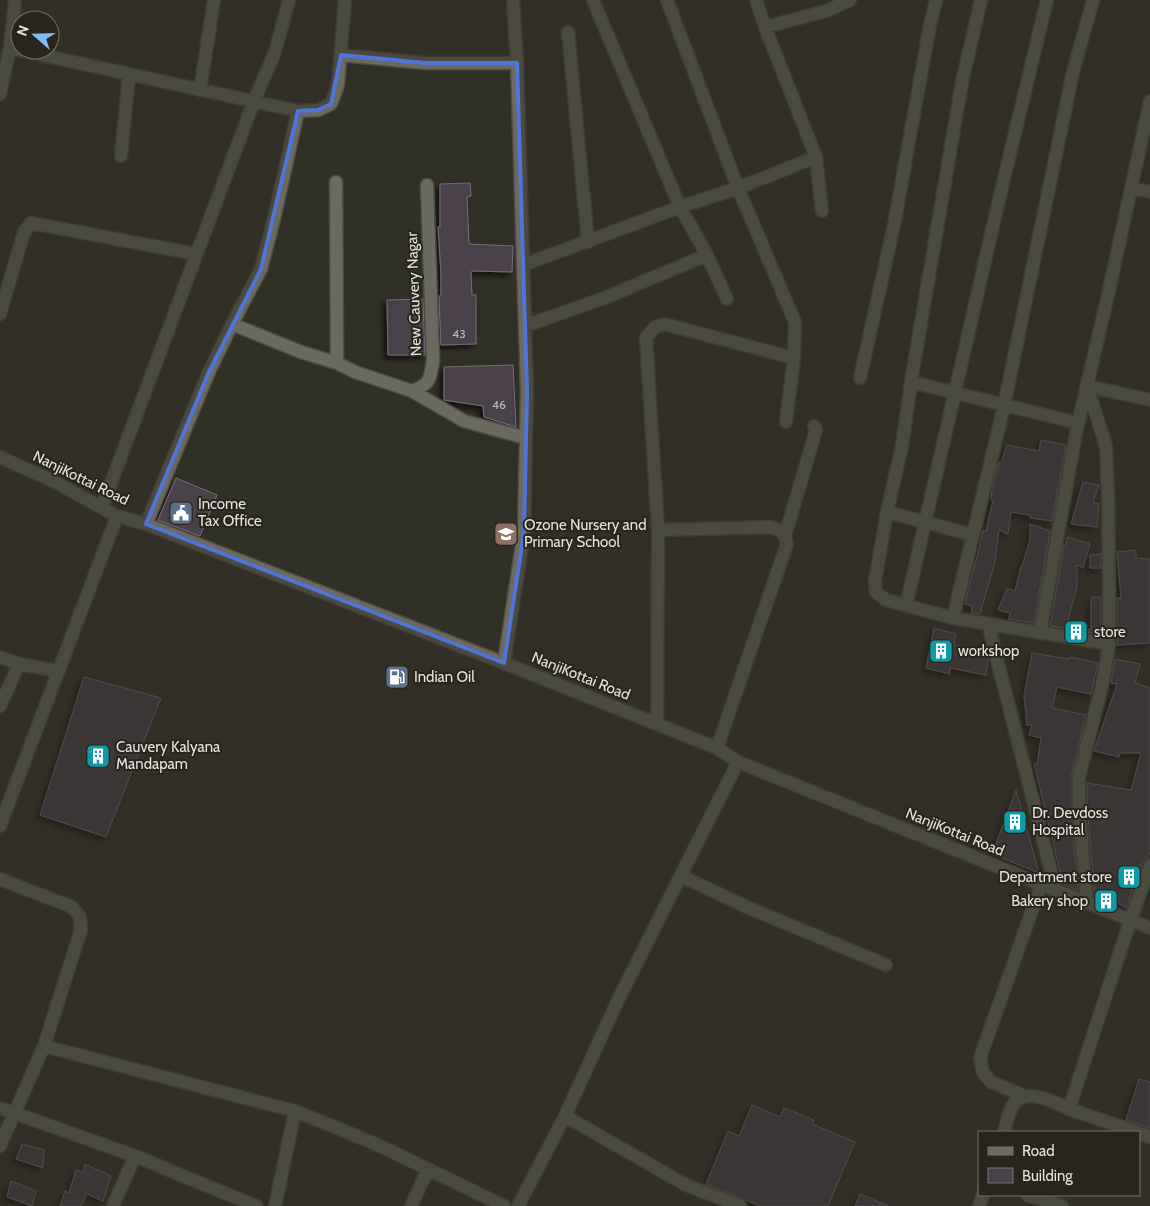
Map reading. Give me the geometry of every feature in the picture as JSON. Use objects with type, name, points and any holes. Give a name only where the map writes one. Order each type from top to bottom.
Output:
[{"type":"street","points":[[199,89],[214,0]]},
{"type":"street","points":[[102,507],[254,101],[275,52],[289,0]]},
{"type":"street","points":[[60,59],[298,111],[318,110],[331,104],[338,85],[345,0]]},
{"type":"street","points":[[504,663],[524,532],[527,392],[517,63],[513,0]]},
{"type":"street","points":[[593,0],[680,207],[707,255],[727,299]]},
{"type":"street","points":[[667,0],[738,188],[795,322],[794,358],[786,422]]},
{"type":"street","points":[[756,0],[816,157],[822,211]]},
{"type":"street","points":[[765,27],[825,5],[850,0]]},
{"type":"street","points":[[860,378],[894,225],[936,0]]},
{"type":"street","points":[[981,0],[962,82],[911,382],[902,446],[887,512],[875,581],[876,592],[886,600],[953,618],[1109,644]]},
{"type":"street","points":[[906,606],[998,200],[1047,0]]},
{"type":"street","points":[[953,618],[1004,406],[1073,72],[1093,0]]},
{"type":"street","points":[[568,32],[588,242]]},
{"type":"street","points":[[0,94],[2,75],[10,48]]},
{"type":"street","points":[[341,55],[425,63],[517,63]]},
{"type":"street","points":[[121,156],[129,74]]},
{"type":"street","points":[[1040,633],[1078,423],[1150,101]]},
{"type":"street","points":[[146,524],[208,374],[261,269],[298,111]]},
{"type":"street","points":[[523,265],[680,207],[738,188],[816,157]]},
{"type":"street","points":[[336,182],[337,363]]},
{"type":"street","name":"New Cauvery Nagar","points":[[412,391],[424,386],[431,376],[433,360],[427,185]]},
{"type":"street","points":[[1131,188],[1150,192]]},
{"type":"street","points":[[0,314],[24,232],[31,224],[196,254]]},
{"type":"street","points":[[525,326],[607,297],[707,255]]},
{"type":"street","points":[[232,324],[301,352],[337,363],[355,372],[412,391],[464,421],[526,438]]},
{"type":"street","points":[[657,724],[658,530],[646,338],[654,328],[664,324],[794,358]]},
{"type":"street","points":[[911,382],[1078,423]]},
{"type":"street","points":[[1087,386],[1150,400]]},
{"type":"street","points":[[1086,903],[1079,807],[1079,777],[1104,681],[1109,644],[1106,446],[1087,386]]},
{"type":"street","points":[[717,748],[787,544],[785,536],[816,430],[814,426]]},
{"type":"street","name":"NanjiKottai Road","points":[[0,457],[117,516],[146,524],[657,724],[717,748],[738,762],[1101,910],[1150,928]]},
{"type":"street","points":[[887,512],[973,535]]},
{"type":"street","points":[[0,826],[117,516]]},
{"type":"street","points":[[658,530],[770,527],[778,529],[785,536]]},
{"type":"street","points":[[988,624],[1056,891]]},
{"type":"street","points":[[0,657],[19,664],[59,671]]},
{"type":"street","points":[[0,706],[19,664]]},
{"type":"street","points":[[518,1206],[565,1116],[619,998],[738,762]]},
{"type":"street","points":[[1069,1109],[1130,921],[1150,866]]},
{"type":"street","points":[[682,876],[749,908],[886,965]]},
{"type":"street","points":[[0,879],[72,907],[80,917],[81,930],[44,1046],[0,1146]]},
{"type":"street","points":[[1041,885],[980,1058],[983,1072],[991,1082],[1025,1096],[1038,1097],[1132,1131]]},
{"type":"street","points":[[44,1046],[295,1111],[376,1144],[504,1206]]},
{"type":"street","points":[[1004,1131],[1017,1100],[1025,1096]]},
{"type":"street","points":[[0,1108],[135,1156],[256,1206]]},
{"type":"street","points":[[275,1206],[295,1111]]},
{"type":"street","points":[[565,1116],[686,1184],[740,1206]]},
{"type":"street","points":[[113,1206],[135,1156]]},
{"type":"street","points":[[412,1206],[428,1169]]},
{"type":"street","points":[[1030,1196],[1062,1206]]},
{"type":"highlighted area","points":[[341,55],[425,63],[517,63],[527,392],[524,532],[504,663],[146,524],[208,374],[261,269],[298,111],[318,110],[331,104]]},
{"type":"building","points":[[470,183],[471,196],[467,197],[469,244],[513,246],[512,272],[471,272],[472,295],[476,295],[476,344],[441,345],[439,299],[441,295],[441,273],[438,227],[440,227],[440,184]]},
{"type":"building","points":[[423,299],[425,355],[388,355],[387,300]]},
{"type":"building","points":[[513,365],[516,427],[484,417],[483,406],[444,400],[444,367]]},
{"type":"building","points":[[1041,440],[1066,445],[1052,521],[1030,518],[1030,515],[1011,512],[1008,534],[999,530],[995,562],[980,614],[971,613],[972,606],[965,604],[983,530],[986,531],[993,501],[991,500],[992,489],[999,462],[1001,463],[1007,445],[1039,451]]},
{"type":"building","name":"Income Tax Office","points":[[176,478],[217,495],[200,536],[158,520]]},
{"type":"building","points":[[1083,482],[1099,485],[1093,503],[1099,504],[1097,527],[1071,524]]},
{"type":"building","points":[[1030,524],[1050,531],[1034,623],[1009,619],[1010,613],[998,610],[1007,588],[1015,591],[1030,540]]},
{"type":"building","points":[[1068,537],[1090,544],[1083,568],[1077,565],[1077,587],[1067,624],[1091,630],[1091,597],[1101,597],[1101,634],[1050,626],[1064,545]]},
{"type":"building","points":[[1136,550],[1136,558],[1150,559],[1150,643],[1117,645],[1117,598],[1121,598],[1117,552]]},
{"type":"building","points":[[1101,554],[1101,568],[1090,568],[1090,555]]},
{"type":"building","points":[[934,628],[956,634],[954,645],[987,652],[986,675],[950,668],[950,674],[926,668]]},
{"type":"building","points":[[1032,653],[1069,659],[1070,657],[1098,663],[1091,694],[1057,687],[1052,708],[1086,715],[1071,777],[1071,808],[1078,890],[1063,884],[1034,764],[1037,764],[1041,738],[1029,735],[1032,725],[1027,725],[1024,696]]},
{"type":"building","points":[[1115,659],[1140,664],[1135,683],[1150,688],[1150,852],[1148,858],[1142,863],[1126,908],[1113,900],[1111,904],[1095,897],[1087,807],[1087,783],[1131,790],[1141,753],[1120,753],[1119,757],[1094,751],[1117,684],[1111,683]]},
{"type":"building","name":"Cauvery Kalyana Mandapam","points":[[84,677],[161,698],[106,837],[40,815]]},
{"type":"building","name":"Dr. Devdoss Hospital","points":[[1016,790],[1039,873],[992,854]]},
{"type":"building","points":[[1139,1079],[1150,1082],[1150,1128],[1126,1120]]},
{"type":"building","points":[[752,1105],[780,1117],[784,1108],[814,1120],[812,1124],[855,1142],[828,1206],[760,1206],[706,1184],[728,1131],[739,1136]]},
{"type":"building","points":[[22,1144],[44,1150],[43,1168],[16,1159]]},
{"type":"building","points":[[85,1164],[111,1176],[103,1201],[87,1194],[81,1206],[60,1206],[65,1191],[69,1193],[76,1170],[83,1172]]},
{"type":"building","points":[[11,1181],[36,1191],[32,1206],[7,1197]]},
{"type":"building","points":[[860,1194],[888,1206],[855,1206]]},
{"type":"place","name":"Income Tax Office","points":[[181,513]]},
{"type":"place","name":"Ozone Nursery and Primary School","points":[[506,534]]},
{"type":"place","name":"store","points":[[1076,632]]},
{"type":"place","name":"workshop","points":[[941,651]]},
{"type":"place","name":"Indian Oil","points":[[397,677]]},
{"type":"place","name":"Cauvery Kalyana Mandapam","points":[[98,756]]},
{"type":"place","name":"Dr. Devdoss Hospital","points":[[1015,822]]},
{"type":"place","name":"Department store","points":[[1129,877]]},
{"type":"place","name":"Bakery shop","points":[[1106,901]]}]
